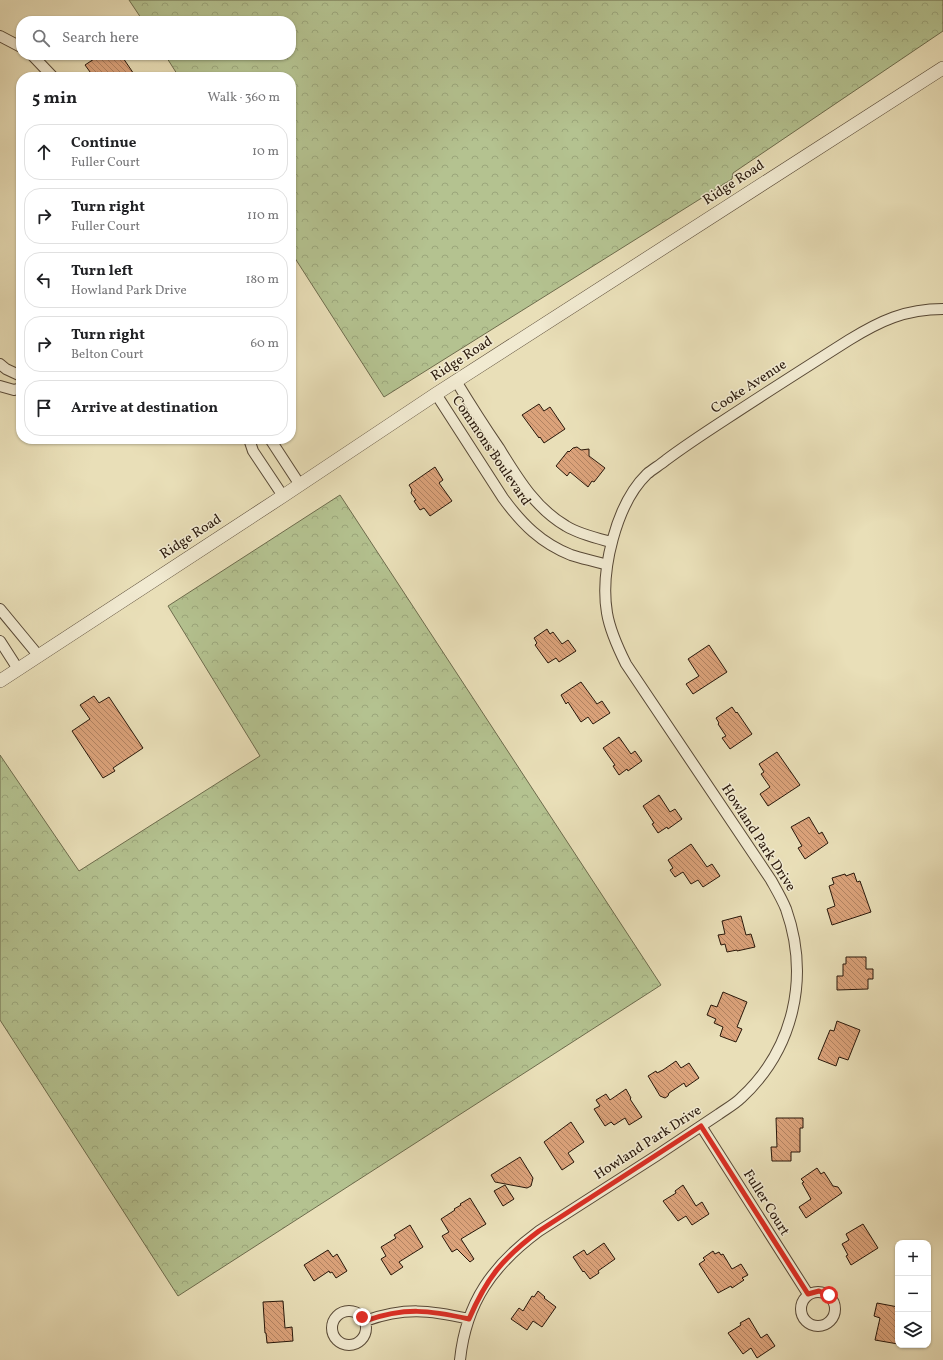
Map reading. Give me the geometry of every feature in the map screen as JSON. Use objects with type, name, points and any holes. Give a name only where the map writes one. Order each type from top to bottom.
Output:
[{"type":"street","points":[[0,36],[16,44]]},
{"type":"street","points":[[37,60],[49,72]]},
{"type":"street","name":"Ridge Road","points":[[0,681],[300,485],[436,394],[943,68]]},
{"type":"street","name":"Cooke Avenue","points":[[611,542],[621,514],[633,493],[647,475],[694,439],[875,324],[899,314],[929,309],[943,309]]},
{"type":"street","points":[[0,364],[16,374]]},
{"type":"street","name":"Commons Boulevard","points":[[456,382],[519,480],[534,499],[549,514],[566,526],[586,535],[611,542]]},
{"type":"street","points":[[0,386],[16,389]]},
{"type":"street","name":"Commons Boulevard","points":[[436,394],[512,511],[534,534],[572,555],[607,565]]},
{"type":"street","points":[[251,444],[253,451],[283,496]]},
{"type":"street","points":[[273,444],[300,485]]},
{"type":"street","name":"Howland Park Drive","points":[[460,1360],[464,1336],[478,1298],[490,1278],[503,1261],[522,1243],[539,1231],[740,1099],[760,1078],[772,1062],[788,1025],[795,998],[797,976],[795,945],[785,908],[771,880],[636,679],[617,647],[607,612],[607,565],[611,542]]},
{"type":"street","points":[[0,609],[38,655]]},
{"type":"street","points":[[0,641],[18,669]]},
{"type":"street","name":"Fuller Court","points":[[701,1126],[808,1294]]},
{"type":"street","points":[[365,1321],[383,1315],[418,1310],[440,1312],[469,1319]]},
{"type":"green space","points":[[129,0],[943,0],[943,31],[733,173],[732,179],[384,397],[296,260],[296,72],[176,72],[168,60],[296,60],[296,16],[140,16]]},
{"type":"green space","points":[[340,495],[661,985],[178,1296],[0,1020],[0,755],[79,871],[260,756],[168,606]]},
{"type":"building","points":[[92,60],[124,60],[133,72],[90,72],[85,65]]},
{"type":"building","points":[[539,404],[544,411],[550,407],[565,429],[544,443],[522,415]]},
{"type":"building","points":[[577,447],[581,450],[589,449],[589,456],[605,468],[588,487],[570,472],[567,476],[556,466],[568,451],[569,452],[573,448]]},
{"type":"building","points":[[435,467],[443,480],[439,483],[452,501],[430,516],[424,508],[420,510],[414,501],[416,500],[411,493],[412,490],[409,485]]},
{"type":"building","points":[[547,629],[550,634],[553,632],[562,644],[568,640],[576,651],[559,662],[556,658],[548,663],[535,645],[537,643],[534,638]]},
{"type":"building","points":[[709,645],[727,672],[693,694],[686,684],[699,676],[688,659]]},
{"type":"building","points":[[581,682],[597,704],[602,701],[610,713],[593,724],[588,717],[581,722],[568,702],[566,704],[561,695]]},
{"type":"building","points":[[94,696],[99,703],[109,697],[143,748],[113,768],[115,771],[103,778],[72,731],[90,719],[80,705]]},
{"type":"building","points":[[732,707],[752,734],[730,749],[722,738],[726,736],[716,718]]},
{"type":"building","points":[[619,737],[631,754],[635,751],[642,761],[628,771],[627,769],[619,775],[613,766],[615,765],[603,748]]},
{"type":"building","points":[[777,752],[800,785],[768,806],[760,794],[770,787],[761,774],[764,772],[759,764]]},
{"type":"building","points":[[659,795],[670,812],[675,809],[682,819],[668,829],[667,827],[658,833],[652,824],[654,823],[643,806]]},
{"type":"building","points":[[809,817],[819,834],[822,832],[828,843],[805,859],[798,848],[802,846],[791,827]]},
{"type":"building","points":[[691,844],[707,867],[712,864],[720,876],[703,887],[698,880],[691,884],[683,872],[675,877],[670,870],[673,868],[668,860]]},
{"type":"building","points":[[854,873],[857,882],[860,881],[871,912],[832,925],[827,909],[835,906],[829,886],[834,884],[832,878]]},
{"type":"building","points":[[741,916],[746,935],[751,934],[755,947],[727,952],[725,944],[721,945],[718,935],[725,934],[722,921]]},
{"type":"building","points":[[846,957],[866,957],[866,969],[873,969],[873,979],[868,979],[868,989],[837,990],[837,976],[843,976],[843,964],[846,964]]},
{"type":"building","points":[[723,992],[747,1002],[737,1027],[742,1029],[736,1042],[720,1036],[723,1027],[714,1023],[716,1019],[707,1015],[711,1005],[717,1007]]},
{"type":"building","points":[[837,1021],[860,1030],[848,1060],[839,1057],[836,1066],[818,1059],[830,1030],[834,1031]]},
{"type":"building","points":[[676,1061],[681,1068],[689,1063],[699,1078],[686,1087],[684,1083],[669,1093],[665,1098],[660,1096],[648,1076],[656,1071],[657,1073],[663,1070]]},
{"type":"building","points":[[626,1089],[631,1098],[630,1099],[642,1117],[629,1125],[625,1118],[614,1125],[611,1122],[605,1126],[594,1109],[600,1106],[596,1100],[606,1094],[610,1100]]},
{"type":"building","points":[[776,1118],[803,1118],[803,1128],[800,1128],[800,1152],[791,1152],[791,1161],[772,1161],[771,1147],[777,1147]]},
{"type":"building","points":[[571,1122],[584,1142],[568,1153],[574,1162],[562,1170],[544,1142]]},
{"type":"building","points":[[520,1157],[533,1178],[531,1186],[527,1188],[495,1182],[491,1175]]},
{"type":"building","points":[[817,1168],[821,1174],[824,1172],[833,1186],[838,1187],[842,1193],[806,1218],[799,1207],[811,1199],[802,1183],[804,1182],[801,1179]]},
{"type":"building","points":[[505,1185],[514,1199],[503,1206],[494,1191]]},
{"type":"building","points":[[683,1185],[696,1206],[702,1202],[709,1214],[692,1225],[686,1216],[678,1221],[663,1201],[676,1193],[675,1191]]},
{"type":"building","points":[[470,1198],[486,1224],[461,1239],[474,1259],[470,1262],[457,1249],[452,1252],[442,1236],[449,1232],[441,1219]]},
{"type":"building","points":[[863,1224],[878,1248],[851,1265],[842,1244],[849,1240],[846,1234]]},
{"type":"building","points":[[410,1225],[423,1247],[399,1262],[403,1267],[391,1275],[381,1259],[386,1256],[381,1247],[396,1238],[394,1235]]},
{"type":"building","points":[[604,1243],[615,1259],[598,1271],[599,1273],[590,1279],[584,1271],[583,1272],[573,1257],[584,1250],[587,1255]]},
{"type":"building","points":[[328,1250],[333,1257],[337,1254],[347,1271],[336,1278],[332,1272],[330,1273],[329,1271],[314,1281],[304,1265]]},
{"type":"building","points":[[713,1251],[715,1254],[719,1252],[721,1255],[723,1254],[732,1269],[741,1264],[748,1275],[742,1278],[744,1280],[732,1288],[731,1286],[718,1293],[699,1264],[705,1260],[703,1258]]},
{"type":"building","points":[[538,1291],[545,1297],[544,1298],[556,1307],[542,1327],[533,1321],[527,1330],[511,1319],[519,1308],[523,1311],[532,1296],[534,1297]]},
{"type":"building","points":[[283,1301],[285,1328],[292,1327],[293,1341],[267,1343],[263,1302]]},
{"type":"building","points":[[877,1303],[895,1306],[895,1343],[875,1340],[880,1318],[874,1316]]},
{"type":"building","points":[[749,1318],[761,1338],[767,1334],[775,1346],[757,1358],[751,1348],[743,1354],[728,1333]]},
{"type":"route","points":[[362,1317],[365,1321],[383,1315],[418,1310],[440,1312],[469,1319],[478,1298],[490,1278],[503,1261],[522,1243],[701,1126],[808,1294],[819,1291],[829,1295]]}]
